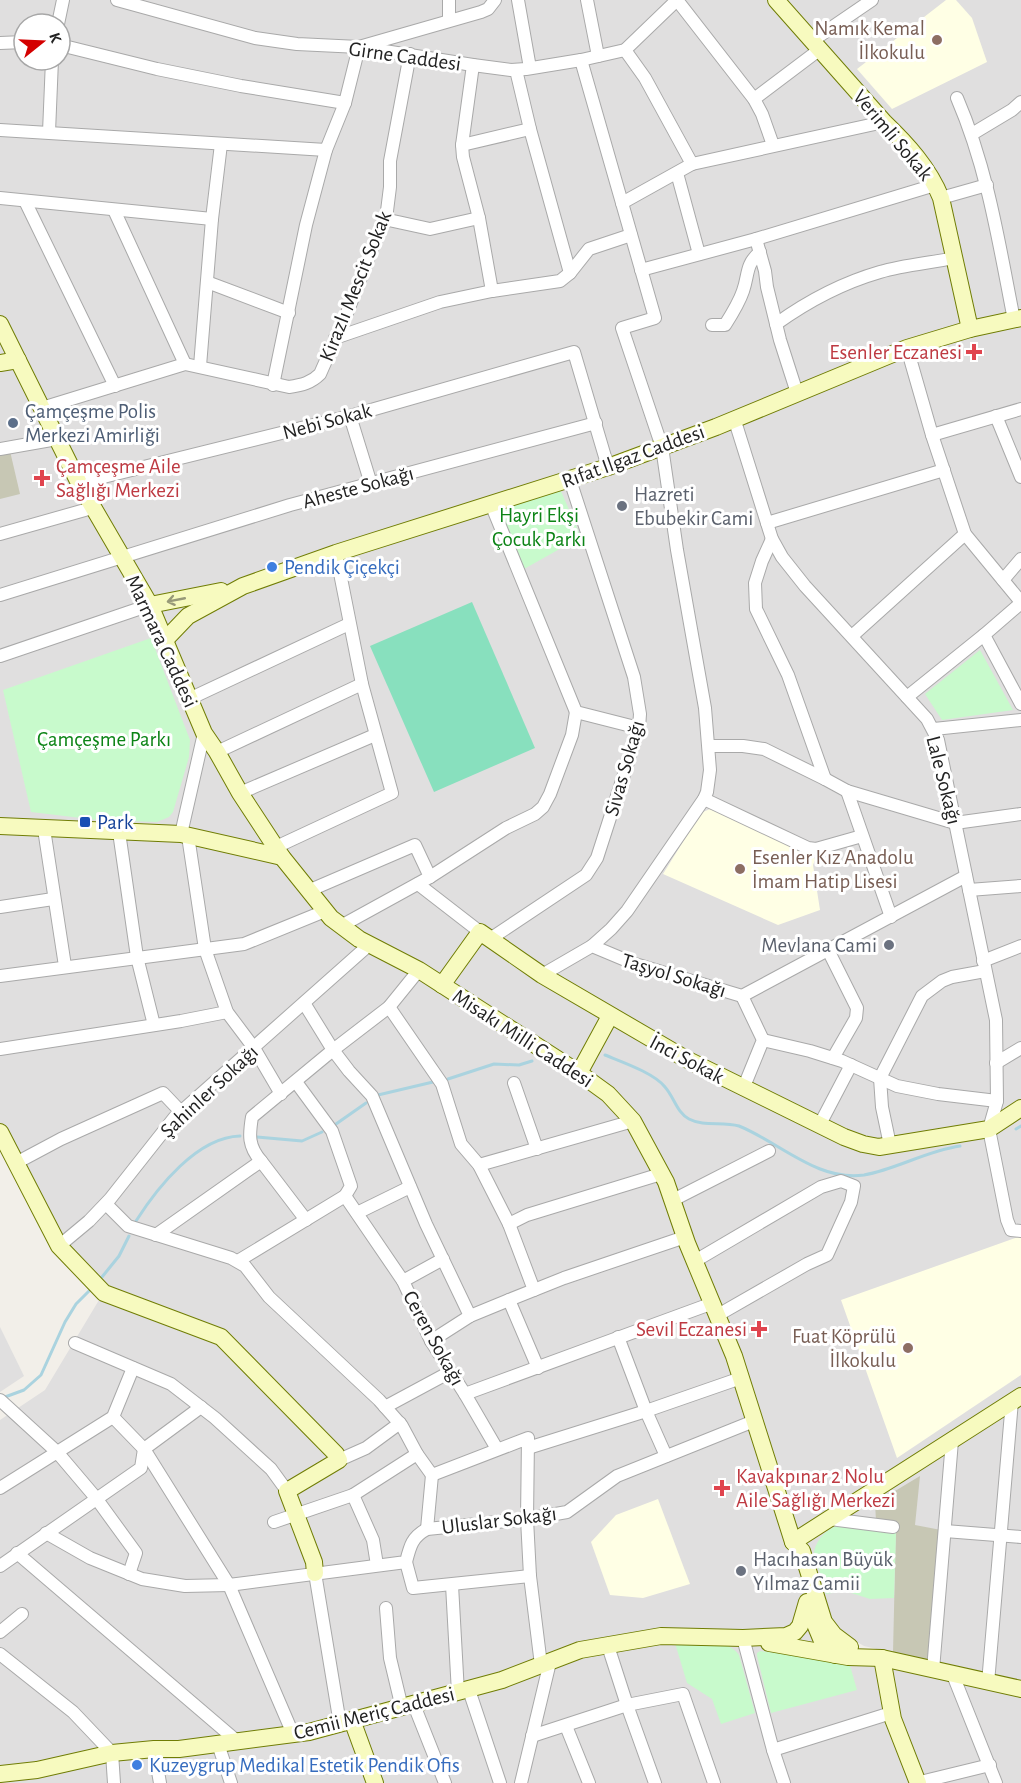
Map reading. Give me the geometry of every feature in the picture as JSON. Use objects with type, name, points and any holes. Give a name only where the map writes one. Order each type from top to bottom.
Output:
[{"type":"street","name":"Girne Caddesi","points":[[117,0],[276,42],[359,47],[516,70],[598,57],[626,50]]},
{"type":"street","points":[[449,0],[449,20]]},
{"type":"street","points":[[273,385],[306,225],[326,150],[345,103],[359,47],[481,12],[488,9],[495,0]]},
{"type":"street","points":[[518,0],[530,68]]},
{"type":"street","points":[[587,0],[598,57]]},
{"type":"street","points":[[692,164],[651,88],[626,50],[677,0],[754,99],[773,145]]},
{"type":"street","name":"Verimli Sokak","points":[[776,0],[915,155],[938,191],[970,330]]},
{"type":"street","points":[[754,99],[872,0]]},
{"type":"street","points":[[72,48],[241,86],[345,103]]},
{"type":"street","name":"Kirazlı Mescit Sokak","points":[[42,408],[185,364],[273,385],[302,386],[313,381],[320,374],[384,219],[390,187],[390,161],[410,54]]},
{"type":"street","points":[[542,975],[592,946],[627,911],[704,799],[711,770],[705,708],[677,550],[662,447],[622,328],[655,318],[581,60]]},
{"type":"street","points":[[473,65],[462,145],[463,157],[479,218],[492,291]]},
{"type":"street","points":[[516,70],[570,273]]},
{"type":"street","points":[[49,132],[52,72]]},
{"type":"street","points":[[957,98],[972,134],[987,185],[1017,319]]},
{"type":"street","points":[[972,134],[1021,102]]},
{"type":"street","points":[[622,203],[692,164],[884,122]]},
{"type":"street","points":[[462,145],[530,129]]},
{"type":"street","points":[[0,130],[326,150]]},
{"type":"street","points":[[200,366],[212,219],[221,144]]},
{"type":"street","points":[[677,173],[699,254]]},
{"type":"street","points":[[641,270],[938,191],[987,185]]},
{"type":"street","points":[[0,198],[212,219]]},
{"type":"street","points":[[25,201],[115,386]]},
{"type":"street","points":[[114,210],[185,364]]},
{"type":"street","points":[[384,219],[430,229],[479,218]]},
{"type":"street","points":[[335,338],[440,302],[492,291],[560,281],[570,273],[589,249],[631,235]]},
{"type":"street","points":[[756,239],[776,324],[797,393]]},
{"type":"street","points":[[712,325],[725,325],[744,288],[750,260],[760,252]]},
{"type":"street","points":[[776,324],[803,304],[859,279],[882,272],[954,258]]},
{"type":"street","points":[[207,282],[289,312]]},
{"type":"street","name":"Rıfat Ilgaz Caddesi","points":[[150,605],[243,586],[336,553],[570,480],[662,447],[907,348],[1017,319]]},
{"type":"street","name":"Marmara Caddesi","points":[[0,324],[92,508],[150,605],[204,734],[279,852]]},
{"type":"street","points":[[907,348],[932,435],[965,534],[1021,602],[907,697]]},
{"type":"street","name":"Nebi Sokak","points":[[79,483],[351,416],[574,352],[596,423]]},
{"type":"street","points":[[0,363],[18,360]]},
{"type":"street","points":[[932,435],[1021,409]]},
{"type":"street","points":[[351,416],[370,483]]},
{"type":"street","points":[[996,416],[1021,477]]},
{"type":"street","name":"Lale Sokağı","points":[[734,418],[772,538],[782,557],[805,586],[934,729],[996,1020],[997,1101],[989,1129]]},
{"type":"street","points":[[596,423],[608,467]]},
{"type":"street","name":"Aheste Sokağı","points":[[0,596],[290,505],[596,423]]},
{"type":"street","points":[[0,449],[57,439]]},
{"type":"street","points":[[767,523],[944,470]]},
{"type":"street","name":"Sivas Sokağı","points":[[442,985],[485,935],[586,875],[592,867],[639,729],[640,714],[634,677],[570,480]]},
{"type":"street","points":[[341,926],[430,877],[506,828],[535,814],[543,807],[550,794],[572,735],[576,712],[490,504]]},
{"type":"street","points":[[0,534],[92,508]]},
{"type":"street","points":[[852,636],[965,534]]},
{"type":"street","points":[[772,538],[755,583],[756,609],[788,675],[825,779]]},
{"type":"street","points":[[0,826],[184,835],[279,852],[392,793],[362,684],[336,553]]},
{"type":"street","points":[[1003,580],[1021,559]]},
{"type":"street","name":"Rıfat Ilgaz Caddesi","points":[[165,640],[188,616],[243,586]]},
{"type":"street","points":[[0,656],[150,605]]},
{"type":"street","points":[[189,699],[349,624]]},
{"type":"street","points":[[984,635],[1021,704]]},
{"type":"street","points":[[217,752],[362,684]]},
{"type":"street","points":[[576,712],[639,729]]},
{"type":"street","points":[[934,729],[1021,720]]},
{"type":"street","points":[[204,734],[184,835],[205,949],[227,1012],[254,1048],[281,1094]]},
{"type":"street","points":[[240,793],[375,735]]},
{"type":"street","points":[[709,746],[743,746],[764,749],[847,792],[955,823],[1021,814]]},
{"type":"street","points":[[847,792],[891,917]]},
{"type":"street","points":[[704,799],[808,848],[816,849],[862,836]]},
{"type":"street","points":[[44,829],[53,900],[65,966]]},
{"type":"street","points":[[119,832],[137,957],[154,1025]]},
{"type":"street","points":[[308,891],[415,845],[430,877]]},
{"type":"street","name":"Misakı Milli Caddesi","points":[[279,852],[308,891],[341,926],[419,970],[579,1073],[608,1094],[633,1121],[673,1200],[694,1261],[716,1309],[741,1378],[794,1542],[802,1551],[820,1635]]},
{"type":"street","name":"Taşyol Sokağı","points":[[592,946],[635,964],[742,996],[966,876]]},
{"type":"street","name":"İnci Sokak","points":[[418,884],[542,975],[610,1016],[743,1089],[819,1126],[863,1144],[879,1147],[989,1129]]},
{"type":"street","points":[[969,890],[1021,886]]},
{"type":"street","points":[[0,907],[53,900]]},
{"type":"street","points":[[0,976],[244,944],[325,911]]},
{"type":"street","name":"Şahinler Sokağı","points":[[59,1246],[106,1204],[181,1112],[370,944]]},
{"type":"street","points":[[890,1145],[882,1107],[880,1078],[922,996],[942,981],[984,966],[1021,946]]},
{"type":"street","points":[[828,950],[857,1008],[856,1018],[832,1058]]},
{"type":"street","points":[[306,1220],[253,1152],[249,1137],[252,1117],[389,1007],[419,970]]},
{"type":"street","points":[[742,996],[763,1040],[743,1089]]},
{"type":"street","points":[[304,1003],[333,1050],[372,1096],[410,1187],[470,1316]]},
{"type":"street","points":[[389,1007],[442,1084],[461,1144],[479,1165],[509,1224],[534,1290]]},
{"type":"street","points":[[0,1049],[227,1012]]},
{"type":"street","points":[[579,1073],[610,1016]]},
{"type":"street","points":[[763,1040],[832,1058],[897,1086],[997,1101]]},
{"type":"street","points":[[996,1063],[1021,1048]]},
{"type":"street","points":[[819,1126],[851,1065]]},
{"type":"street","points":[[238,1262],[345,1196],[351,1186],[332,1131],[296,1082]]},
{"type":"street","points":[[514,1083],[537,1149]]},
{"type":"street","points":[[16,1162],[163,1093],[181,1112]]},
{"type":"street","points":[[1016,1231],[1007,1220],[989,1129],[1021,1108]]},
{"type":"street","points":[[479,1165],[633,1121]]},
{"type":"street","points":[[0,1132],[59,1246],[104,1293],[220,1337],[336,1454],[339,1460]]},
{"type":"street","points":[[673,1200],[769,1151]]},
{"type":"street","points":[[156,1235],[261,1161]]},
{"type":"street","points":[[509,1224],[527,1215],[661,1174]]},
{"type":"street","name":"Ceren Sokağı","points":[[345,1196],[403,1281],[431,1341],[465,1394],[618,1337],[716,1309],[828,1255],[851,1202],[854,1186],[841,1181],[821,1187],[694,1261]]},
{"type":"street","points":[[357,1213],[410,1187]]},
{"type":"street","points":[[106,1204],[128,1226],[245,1266],[269,1297],[385,1407],[400,1423],[432,1475],[427,1529]]},
{"type":"street","points":[[431,1341],[470,1316],[509,1300],[685,1237]]},
{"type":"street","points":[[403,1281],[443,1259]]},
{"type":"street","points":[[509,1300],[538,1368]]},
{"type":"street","points":[[618,1337],[666,1456]]},
{"type":"street","points":[[75,1343],[171,1384],[201,1407],[271,1469],[287,1491],[314,1563],[346,1722],[375,1783]]},
{"type":"street","points":[[2,1484],[113,1417],[133,1368]]},
{"type":"street","points":[[385,1407],[450,1372]]},
{"type":"street","points":[[432,1475],[497,1449],[528,1443],[646,1411],[741,1378]]},
{"type":"street","points":[[465,1394],[497,1449]]},
{"type":"street","points":[[794,1542],[1017,1399]]},
{"type":"street","points":[[988,1683],[1000,1535],[1017,1399]]},
{"type":"street","points":[[0,1400],[57,1452],[96,1498],[136,1553],[129,1574]]},
{"type":"street","points":[[0,1566],[141,1468],[144,1449],[201,1407]]},
{"type":"street","points":[[113,1417],[144,1449],[228,1585],[293,1734]]},
{"type":"street","name":"Uluslar Sokağı","points":[[406,1562],[411,1543],[417,1534],[427,1529],[527,1519],[567,1512],[617,1476],[754,1421]]},
{"type":"street","points":[[287,1491],[339,1460],[366,1448],[400,1423]]},
{"type":"street","points":[[933,1670],[952,1441]]},
{"type":"street","points":[[520,1783],[546,1663],[530,1576],[527,1519],[528,1443]]},
{"type":"street","points":[[274,1522],[352,1495],[417,1454]]},
{"type":"street","points":[[352,1495],[373,1539],[377,1565]]},
{"type":"street","points":[[830,1520],[892,1527]]},
{"type":"street","points":[[945,1531],[1021,1537]]},
{"type":"street","points":[[46,1533],[90,1558],[142,1579],[185,1586],[228,1585],[406,1562],[413,1588],[530,1576]]},
{"type":"street","name":"Misakı Milli Caddesi","points":[[794,1542],[792,1554],[820,1635]]},
{"type":"street","points":[[17,1553],[237,1742]]},
{"type":"street","points":[[452,1585],[463,1692],[500,1783]]},
{"type":"street","points":[[768,1636],[786,1636],[798,1630],[807,1602]]},
{"type":"street","points":[[386,1608],[390,1658],[408,1706],[445,1783]]},
{"type":"street","points":[[0,1632],[22,1614]]},
{"type":"street","points":[[743,1638],[820,1635]]},
{"type":"street","points":[[789,1647],[806,1646],[820,1635]]},
{"type":"street","name":"Misakı Milli Caddesi","points":[[820,1635],[834,1635],[842,1651]]},
{"type":"street","name":"Cemii Meriç Caddesi","points":[[0,1774],[36,1770],[112,1753],[179,1749],[293,1734],[463,1692],[502,1680],[580,1650],[661,1636],[743,1638]]},
{"type":"street","points":[[743,1638],[789,1647],[842,1651],[882,1658],[1021,1689]]},
{"type":"street","points":[[743,1638],[784,1783]]},
{"type":"street","points":[[608,1646],[655,1783]]},
{"type":"street","points":[[0,1654],[73,1712],[112,1753],[114,1783]]},
{"type":"street","points":[[882,1658],[891,1713],[917,1783],[990,1765]]},
{"type":"street","points":[[953,1675],[996,1783]]},
{"type":"street","points":[[532,1736],[627,1706],[683,1694],[714,1783]]},
{"type":"street","points":[[773,1750],[891,1713]]},
{"type":"street","points":[[566,1726],[589,1783]]},
{"type":"street","points":[[218,1744],[231,1783]]},
{"type":"street","points":[[154,1749],[160,1783]]},
{"type":"shaded area","points":[[0,0],[1021,0],[1021,1688],[980,1673],[864,1646],[836,1630],[830,1656],[1021,1692],[1021,1783],[0,1783],[0,1420],[45,1390],[102,1295],[0,1140]]},
{"type":"shaded area","name":"Namık Kemal İlkokulu","points":[[946,0],[956,0],[972,18],[987,62],[892,109],[857,69]]},
{"type":"shaded area","points":[[0,451],[10,451],[20,494],[0,499]]},
{"type":"shaded area","name":"Esenler Kız Anadolu İmam Hatip Lisesi","points":[[710,809],[813,855],[820,910],[778,925],[663,874],[699,816]]},
{"type":"shaded area","points":[[1021,1236],[1021,1375],[897,1458],[841,1300]]},
{"type":"shaded area","points":[[0,1327],[24,1376],[0,1392]]},
{"type":"shaded area","points":[[920,1476],[915,1525],[941,1530],[930,1660],[893,1652],[896,1525],[876,1521],[875,1503]]},
{"type":"shaded area","points":[[658,1499],[690,1584],[643,1598],[610,1595],[591,1542],[616,1515]]},
{"type":"green space","name":"Hayri Ekşi Çocuk Parkı","points":[[560,489],[581,537],[524,569],[499,508]]},
{"type":"green space","points":[[472,602],[535,748],[434,792],[370,646]]},
{"type":"green space","name":"Çamçeşme Parkı","points":[[151,638],[190,740],[189,757],[173,812],[169,817],[157,822],[98,820],[31,812],[3,690]]},
{"type":"green space","points":[[980,650],[1013,710],[942,720],[925,694]]},
{"type":"green space","points":[[843,1524],[896,1533],[894,1598],[870,1599],[845,1591],[826,1594],[814,1552],[824,1534]]},
{"type":"green space","points":[[710,1642],[734,1649],[739,1655],[755,1713],[721,1724],[712,1699],[687,1683],[675,1643]]},
{"type":"green space","points":[[760,1651],[849,1662],[857,1690],[771,1713],[757,1656]]},
{"type":"waterway","points":[[605,1055],[637,1068],[660,1082],[681,1113],[689,1119],[701,1123],[739,1126],[799,1159],[831,1173],[847,1176],[864,1175],[947,1148],[960,1146]]},
{"type":"waterway","points":[[448,1079],[494,1064],[519,1065],[532,1061]]},
{"type":"waterway","points":[[378,1095],[433,1082]]},
{"type":"waterway","points":[[336,1124],[366,1103]]},
{"type":"waterway","points":[[1016,1129],[1021,1126]]},
{"type":"waterway","points":[[257,1137],[302,1141],[322,1132]]},
{"type":"waterway","points":[[136,1221],[155,1194],[180,1166],[209,1145],[240,1136]]},
{"type":"waterway","points":[[102,1277],[119,1256],[129,1236]]},
{"type":"waterway","points":[[5,1397],[24,1390],[41,1375],[65,1322],[76,1304],[89,1291]]},
{"type":"place","name":"Namık Kemal İlkokulu","points":[[937,40]]},
{"type":"place","name":"Esenler Eczanesi","points":[[974,352]]},
{"type":"place","name":"Çamçeşme Polis Merkezi Amirliği","points":[[13,423]]},
{"type":"place","name":"Çamçeşme Aile Sağlığı Merkezi","points":[[42,478]]},
{"type":"place","name":"Hazreti Ebubekir Cami","points":[[622,506]]},
{"type":"place","name":"Pendik Çiçekçi","points":[[272,567]]},
{"type":"place","name":"Park","points":[[85,822]]},
{"type":"place","name":"Esenler Kız Anadolu İmam Hatip Lisesi","points":[[740,869]]},
{"type":"place","name":"Mevlana Cami","points":[[889,945]]},
{"type":"place","name":"Sevil Eczanesi","points":[[759,1329]]},
{"type":"place","name":"Fuat Köprülü İlkokulu","points":[[908,1348]]},
{"type":"place","name":"Kavakpınar 2 Nolu Aile Sağlığı Merkezi","points":[[722,1488]]},
{"type":"place","name":"Hacıhasan Büyük Yılmaz Camii","points":[[741,1571]]},
{"type":"place","name":"Kuzeygrup Medikal Estetik Pendik Ofis","points":[[137,1765]]}]
